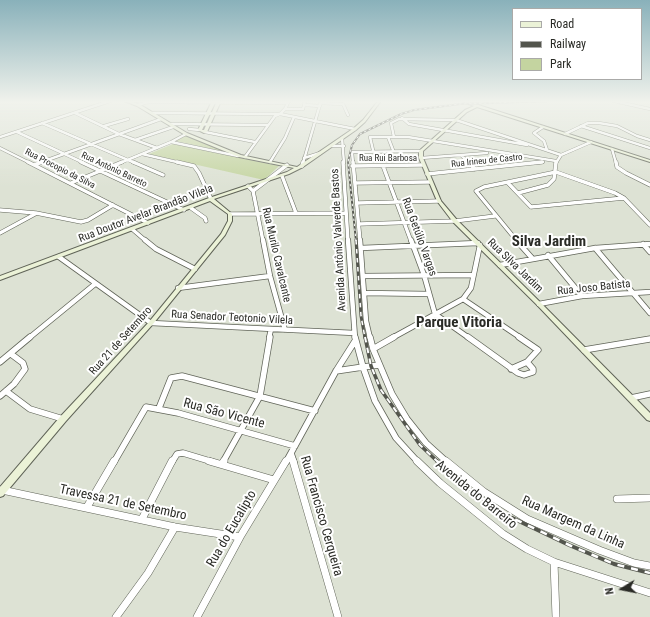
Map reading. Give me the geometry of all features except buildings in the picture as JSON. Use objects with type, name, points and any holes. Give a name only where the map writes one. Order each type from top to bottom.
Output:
[{"type":"street","points":[[0,137],[24,130]]},
{"type":"street","points":[[56,130],[163,175]]},
{"type":"street","points":[[111,130],[156,148]]},
{"type":"street","points":[[34,165],[131,130]]},
{"type":"street","points":[[135,140],[162,130]]},
{"type":"street","points":[[179,130],[240,156]]},
{"type":"street","points":[[200,130],[255,142]]},
{"type":"street","points":[[246,157],[264,130]]},
{"type":"street","points":[[270,162],[289,130]]},
{"type":"street","points":[[171,142],[300,167],[312,130]]},
{"type":"street","name":"Rua Doutor Avelar Brandão Vilela","points":[[0,278],[191,208],[211,199],[282,176],[300,167],[332,146],[353,130]]},
{"type":"street","points":[[392,130],[394,137]]},
{"type":"street","points":[[538,147],[442,130],[432,141],[421,151],[373,150],[369,138],[414,137],[432,141],[467,148],[556,161]]},
{"type":"street","points":[[489,130],[561,155]]},
{"type":"street","points":[[539,130],[534,133],[544,142],[547,150]]},
{"type":"street","points":[[552,130],[650,161]]},
{"type":"street","points":[[565,134],[573,130]]},
{"type":"street","points":[[593,130],[650,148]]},
{"type":"street","points":[[625,130],[637,136],[650,140]]},
{"type":"street","name":"Rua Antônio Barreto","points":[[17,132],[184,210]]},
{"type":"street","points":[[71,183],[171,142],[186,134]]},
{"type":"street","points":[[498,140],[506,135]]},
{"type":"street","points":[[388,137],[393,150]]},
{"type":"street","name":"Avenida Antônio Valverde Bastos","points":[[342,138],[344,146],[345,213],[354,333],[356,341]]},
{"type":"street","points":[[518,193],[548,185],[554,179],[556,172],[556,161],[561,155],[590,142]]},
{"type":"street","points":[[332,146],[344,146]]},
{"type":"street","name":"Rua Procopio da Silva","points":[[0,148],[148,223]]},
{"type":"street","points":[[467,148],[474,154]]},
{"type":"street","points":[[612,149],[617,167],[650,185]]},
{"type":"street","points":[[0,154],[4,150]]},
{"type":"street","name":"Avenida Antônio Valverde Bastos","points":[[373,150],[353,151],[352,166],[359,224],[366,321],[374,349]]},
{"type":"street","name":"Rua Silva Jardim","points":[[421,151],[423,165],[439,201],[455,221],[539,304],[650,418]]},
{"type":"street","points":[[421,158],[495,152]]},
{"type":"street","points":[[304,158],[320,153]]},
{"type":"street","points":[[142,154],[194,166],[199,173],[211,199],[230,214],[345,213]]},
{"type":"street","points":[[461,155],[475,169]]},
{"type":"street","name":"Rua Irineu de Castro","points":[[427,174],[549,161]]},
{"type":"street","points":[[248,186],[253,191],[271,179],[287,165]]},
{"type":"street","name":"Rua Rui Barbosa","points":[[352,166],[423,165]]},
{"type":"street","name":"Rua Getúlio Vargas","points":[[383,166],[424,275],[435,314]]},
{"type":"street","points":[[532,258],[495,216],[476,191],[556,172],[615,193],[624,198],[650,225]]},
{"type":"street","points":[[282,176],[296,213]]},
{"type":"street","points":[[355,183],[430,182]]},
{"type":"street","points":[[508,183],[529,205],[535,207],[624,198]]},
{"type":"street","name":"Rua Murilo Cavalcante","points":[[253,191],[270,276],[285,330]]},
{"type":"street","points":[[357,203],[439,201]]},
{"type":"street","points":[[0,210],[36,213],[78,222],[88,220],[113,205]]},
{"type":"street","points":[[191,208],[206,218],[206,222]]},
{"type":"street","points":[[0,233],[36,213]]},
{"type":"street","name":"Rua 21 de Setembro","points":[[1,491],[151,323],[223,234],[230,221],[230,214]]},
{"type":"street","points":[[359,224],[455,221],[495,216]]},
{"type":"street","points":[[132,229],[156,249],[195,269]]},
{"type":"street","points":[[361,248],[479,244],[471,288],[463,299],[374,349]]},
{"type":"street","points":[[643,244],[650,252]]},
{"type":"street","points":[[500,265],[548,255],[595,248],[650,244]]},
{"type":"street","points":[[595,248],[650,313]]},
{"type":"street","points":[[548,255],[582,296]]},
{"type":"street","points":[[59,257],[151,323]]},
{"type":"street","points":[[363,276],[473,275]]},
{"type":"street","points":[[178,288],[270,276]]},
{"type":"street","points":[[0,362],[95,284]]},
{"type":"street","name":"Rua Joso Batista","points":[[539,304],[582,296],[650,292]]},
{"type":"street","points":[[365,294],[429,294]]},
{"type":"street","points":[[463,299],[536,348],[538,352],[526,362],[511,369]]},
{"type":"street","points":[[435,314],[520,374],[533,372],[533,369],[526,362]]},
{"type":"street","name":"Rua Senador Teotonio Vilela","points":[[151,323],[354,333]]},
{"type":"street","points":[[222,464],[260,396],[271,329]]},
{"type":"street","points":[[584,350],[650,339]]},
{"type":"street","name":"Avenida do Barreiro","points":[[356,341],[375,401],[396,438],[415,459],[458,499],[503,534],[527,549],[554,562],[609,582],[650,593]]},
{"type":"street","name":"Rua Francisco Cerqueira","points":[[338,617],[291,453],[336,371],[356,341]]},
{"type":"street","name":"Rua Margem da Linha","points":[[374,349],[379,365],[392,394],[407,419],[426,443],[459,473],[484,492],[527,519],[599,550],[634,563],[650,566]]},
{"type":"street","points":[[0,396],[20,378],[25,369],[24,363],[10,354]]},
{"type":"street","points":[[336,371],[379,365]]},
{"type":"street","points":[[160,408],[171,378],[182,376],[315,411]]},
{"type":"street","points":[[6,391],[30,409],[63,420]]},
{"type":"street","points":[[631,398],[650,394]]},
{"type":"street","name":"Rua São Vicente","points":[[87,507],[146,407],[160,408],[295,446]]},
{"type":"street","points":[[142,519],[174,457],[183,453],[274,480]]},
{"type":"street","name":"Rua do Eucalipto","points":[[197,617],[240,537],[291,453]]},
{"type":"street","name":"Travessa 21 de Setembro","points":[[1,491],[87,507],[175,526],[240,537]]},
{"type":"street","points":[[618,499],[650,498]]},
{"type":"street","points":[[116,617],[148,572],[175,526]]},
{"type":"street","points":[[554,562],[556,617]]},
{"type":"green space","points":[[186,135],[230,153],[176,141]]},
{"type":"green space","points":[[173,144],[279,166],[264,180],[149,154]]},
{"type":"railway","points":[[356,241],[348,162],[352,145],[360,134],[369,130]]},
{"type":"railway","points":[[356,240],[361,316],[365,338]]},
{"type":"railway","points":[[365,337],[371,366],[381,390],[420,445],[438,462]]},
{"type":"railway","points":[[437,461],[460,482],[504,514],[569,545],[614,564],[650,573]]},
{"type":"district","name":"Silva Jardim","points":[[549,242]]},
{"type":"district","name":"Parque Vitoria","points":[[459,323]]}]
